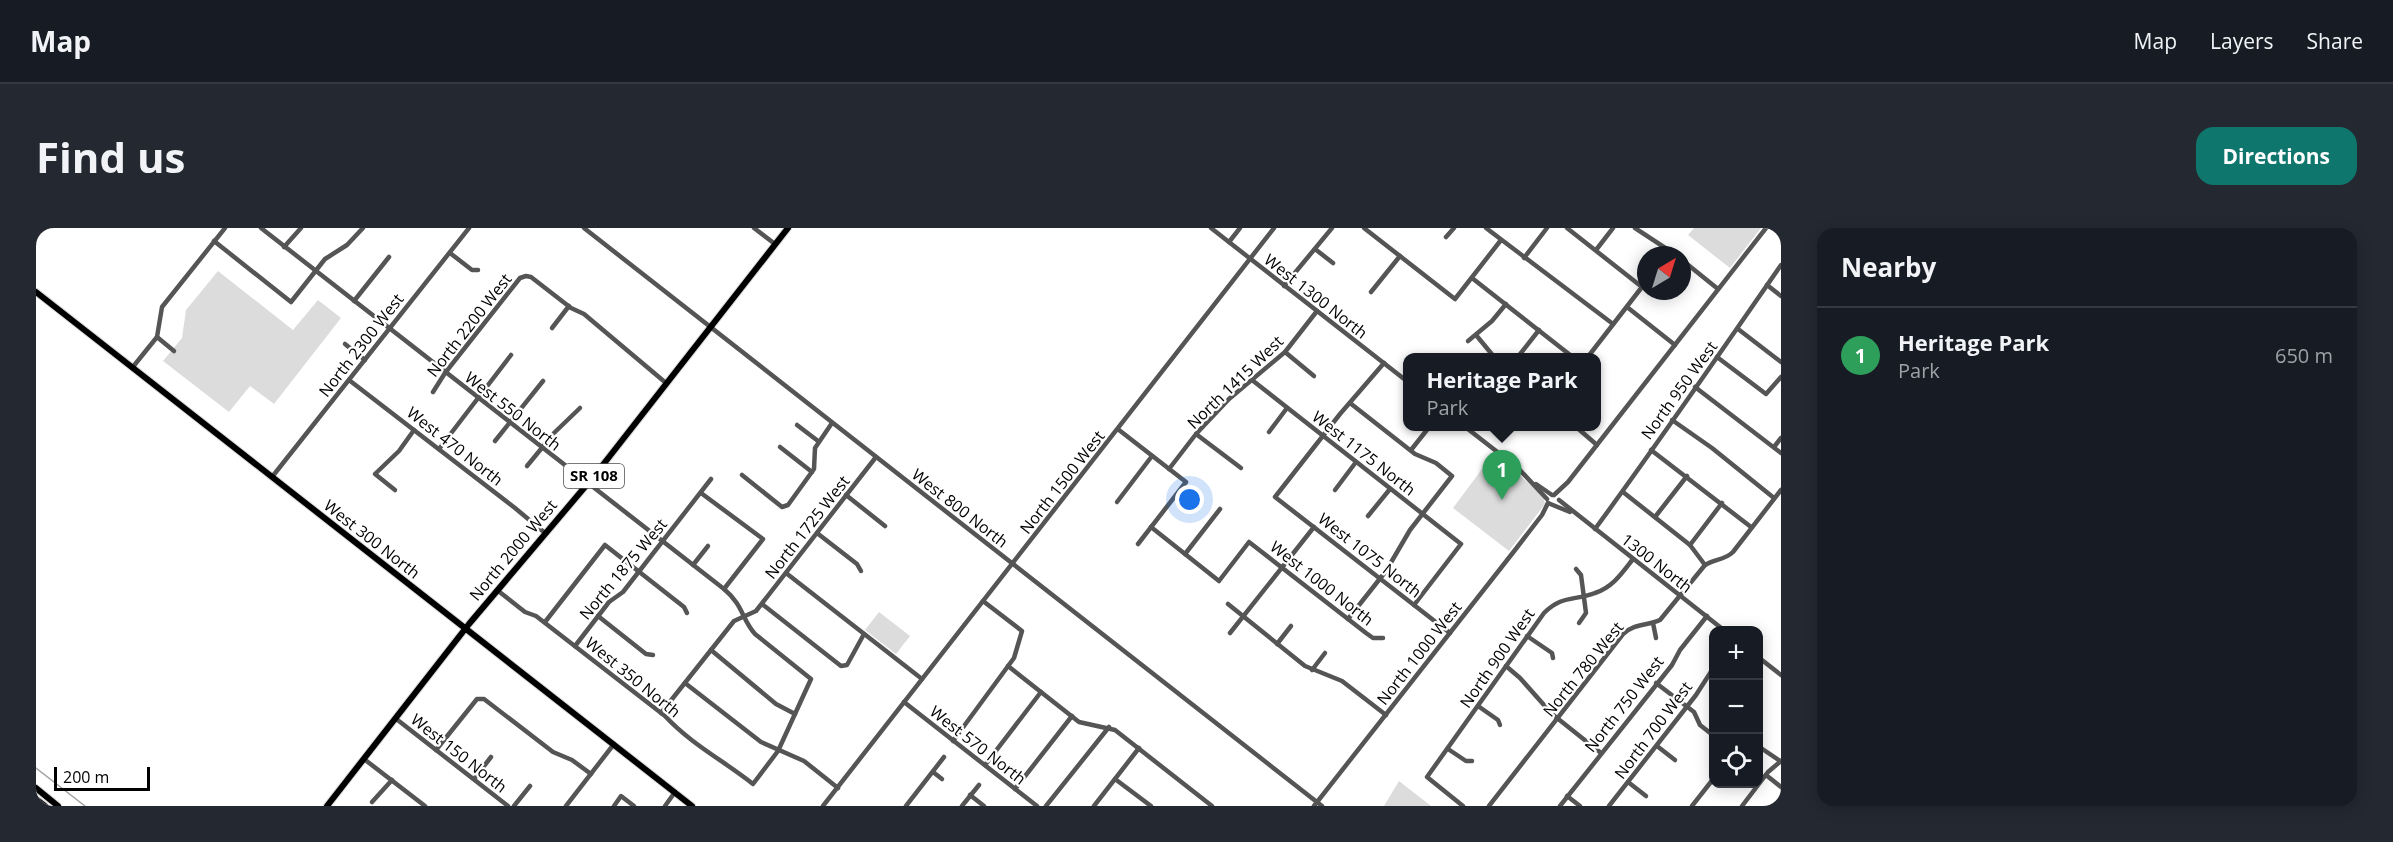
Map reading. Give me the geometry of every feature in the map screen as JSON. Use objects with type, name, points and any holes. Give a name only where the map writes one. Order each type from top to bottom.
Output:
[{"type":"main road","name":"North 2000 West","points":[[327,806],[496,590],[587,483],[788,228]]},
{"type":"main road","name":"West 300 North","points":[[36,292],[692,806]]},
{"type":"main road","points":[[36,788],[58,806]]},
{"type":"main road","points":[[36,799],[45,806]]},
{"type":"street","points":[[132,368],[157,337],[158,320],[162,308],[225,228]]},
{"type":"street","name":"West 550 North","points":[[261,228],[736,599],[755,634],[812,679],[795,714]]},
{"type":"street","points":[[284,247],[302,228]]},
{"type":"street","points":[[214,241],[291,302],[325,259],[347,245],[363,228]]},
{"type":"street","name":"North 2300 West","points":[[272,477],[469,228]]},
{"type":"street","name":"West 800 North","points":[[584,228],[1318,805]]},
{"type":"street","points":[[754,228],[775,244]]},
{"type":"street","name":"West 1300 North","points":[[1211,228],[1403,379]]},
{"type":"street","points":[[1229,242],[1240,228]]},
{"type":"street","name":"North 1500 West","points":[[823,806],[1119,430],[1274,228]]},
{"type":"street","points":[[1284,286],[1332,228]]},
{"type":"street","points":[[1364,228],[1455,299],[1502,240]]},
{"type":"street","points":[[1446,237],[1454,228]]},
{"type":"street","points":[[1486,228],[1613,324]]},
{"type":"street","points":[[1524,258],[1547,228]]},
{"type":"street","points":[[1567,228],[1642,287],[1590,353]]},
{"type":"street","points":[[1596,250],[1613,228]]},
{"type":"street","points":[[1635,228],[1662,246]]},
{"type":"street","points":[[1550,504],[1766,228]]},
{"type":"street","points":[[1315,249],[1333,263]]},
{"type":"street","points":[[450,253],[472,270],[478,270]]},
{"type":"street","points":[[1371,292],[1400,256]]},
{"type":"street","points":[[354,301],[389,257]]},
{"type":"street","name":"North 950 West","points":[[1595,529],[1781,265]]},
{"type":"street","points":[[1691,267],[1718,289]]},
{"type":"street","name":"North 2200 West","points":[[433,392],[520,278],[531,277],[569,306]]},
{"type":"street","points":[[1472,278],[1569,353]]},
{"type":"street","points":[[1767,285],[1781,296]]},
{"type":"street","points":[[1468,341],[1506,304]]},
{"type":"street","points":[[552,328],[569,306],[605,330],[612,340],[666,383]]},
{"type":"street","points":[[1627,307],[1675,345]]},
{"type":"street","name":"North 1415 West","points":[[1169,469],[1196,434],[1229,399],[1285,352],[1317,311]]},
{"type":"street","points":[[1738,329],[1781,362]]},
{"type":"street","points":[[1520,353],[1539,330]]},
{"type":"street","points":[[1476,335],[1492,353]]},
{"type":"street","points":[[157,337],[174,351]]},
{"type":"street","points":[[345,344],[365,360]]},
{"type":"street","points":[[1285,352],[1314,376]]},
{"type":"street","points":[[439,449],[511,355]]},
{"type":"street","points":[[1717,357],[1766,394],[1781,376]]},
{"type":"street","points":[[1322,436],[1384,363]]},
{"type":"street","name":"West 470 North","points":[[349,380],[545,533]]},
{"type":"street","name":"West 1175 North","points":[[1252,380],[1461,544],[1414,605]]},
{"type":"street","points":[[495,441],[543,381]]},
{"type":"street","points":[[1695,387],[1781,453]]},
{"type":"street","points":[[1348,619],[1380,579],[1423,514],[1452,476],[1436,463],[1411,450],[1350,403]]},
{"type":"street","points":[[527,466],[580,408]]},
{"type":"street","points":[[1269,432],[1287,408]]},
{"type":"street","points":[[1672,420],[1712,448],[1774,498]]},
{"type":"street","points":[[742,475],[782,507],[788,505],[812,472],[818,441],[832,423]]},
{"type":"street","points":[[797,425],[818,441]]},
{"type":"street","points":[[395,490],[375,474],[399,451],[414,430]]},
{"type":"street","points":[[1119,430],[1186,483],[1138,544]]},
{"type":"street","points":[[1411,450],[1426,431]]},
{"type":"street","points":[[1470,431],[1529,479],[1556,497]]},
{"type":"street","points":[[1581,431],[1597,445]]},
{"type":"street","points":[[1196,434],[1241,468]]},
{"type":"street","name":"West 1075 North","points":[[1322,436],[1275,497],[1450,633]]},
{"type":"street","points":[[1774,447],[1781,438]]},
{"type":"street","points":[[780,447],[812,472]]},
{"type":"street","points":[[1651,450],[1751,527]]},
{"type":"street","points":[[1118,502],[1152,456]]},
{"type":"street","name":"North 1725 West","points":[[661,713],[734,621],[756,611],[762,604],[876,457]]},
{"type":"street","points":[[1335,490],[1356,462]]},
{"type":"street","points":[[1655,517],[1687,476]]},
{"type":"street","name":"North 1875 West","points":[[575,646],[609,602],[623,592],[711,479]]},
{"type":"street","points":[[1529,479],[1550,504]]},
{"type":"street","points":[[1368,516],[1390,489]]},
{"type":"street","name":"North 780 West","points":[[1489,806],[1623,634],[1637,624],[1653,623],[1664,616],[1705,565],[1728,556],[1781,490]]},
{"type":"street","points":[[1623,492],[1690,545],[1705,565]]},
{"type":"street","points":[[700,493],[763,539],[724,590]]},
{"type":"street","points":[[846,495],[885,526]]},
{"type":"street","points":[[1550,504],[1556,497]]},
{"type":"street","name":"1300 North","points":[[1556,497],[1720,626]]},
{"type":"street","points":[[1690,545],[1722,503]]},
{"type":"street","name":"1300 North","points":[[1550,504],[1575,514]]},
{"type":"street","name":"North 1000 West","points":[[1318,805],[1550,504]]},
{"type":"street","points":[[1151,527],[1185,554],[1220,509]]},
{"type":"street","points":[[1230,633],[1314,527]]},
{"type":"street","points":[[817,533],[857,564],[861,571]]},
{"type":"street","name":"West 1000 North","points":[[1185,554],[1219,580],[1250,542],[1373,638],[1383,638]]},
{"type":"street","points":[[545,622],[604,545],[684,607],[687,613]]},
{"type":"street","points":[[693,565],[708,546]]},
{"type":"street","name":"North 900 West","points":[[1463,806],[1427,777],[1527,636],[1552,605],[1571,597],[1594,594],[1610,586],[1633,559]]},
{"type":"street","points":[[1576,569],[1581,575],[1586,613],[1580,623]]},
{"type":"street","points":[[786,573],[922,679]]},
{"type":"street","name":"West 350 North","points":[[496,590],[525,612],[545,622],[722,764],[753,784],[778,751]]},
{"type":"street","points":[[953,741],[1014,658],[1022,631],[983,601]]},
{"type":"street","points":[[762,604],[841,666],[847,665],[864,634]]},
{"type":"street","points":[[1228,604],[1312,670],[1342,681],[1386,715]]},
{"type":"street","points":[[598,616],[646,654],[653,655]]},
{"type":"street","name":"North 750 West","points":[[1560,806],[1707,616]]},
{"type":"street","points":[[1653,623],[1656,638]]},
{"type":"street","points":[[1278,644],[1291,626]]},
{"type":"street","points":[[1527,636],[1552,653],[1553,658]]},
{"type":"street","points":[[711,650],[776,704],[795,714],[778,751]]},
{"type":"street","points":[[1312,670],[1326,653]]},
{"type":"street","points":[[1763,661],[1781,675]]},
{"type":"street","points":[[1008,666],[1072,716],[1086,724],[1109,727],[1212,806]]},
{"type":"street","points":[[1506,666],[1515,672],[1533,695],[1557,719],[1601,753]]},
{"type":"street","name":"North 700 West","points":[[1610,806],[1688,706],[1709,673]]},
{"type":"street","points":[[685,683],[761,742],[804,761],[838,788]]},
{"type":"street","points":[[1656,683],[1688,706],[1694,712],[1700,725],[1712,734]]},
{"type":"street","points":[[985,765],[1041,692]]},
{"type":"street","points":[[436,750],[477,699],[484,699],[553,752],[572,760],[591,774]]},
{"type":"street","name":"West 570 North","points":[[904,702],[1036,806]]},
{"type":"street","points":[[1478,706],[1498,720],[1500,725]]},
{"type":"street","points":[[1015,789],[1072,716]]},
{"type":"street","name":"West 150 North","points":[[395,718],[508,806]]},
{"type":"street","points":[[1046,806],[1109,727]]},
{"type":"street","points":[[566,806],[614,744]]},
{"type":"street","points":[[1657,746],[1675,760]]},
{"type":"street","points":[[1094,806],[1139,748]]},
{"type":"street","points":[[1448,748],[1466,761],[1472,761]]},
{"type":"street","points":[[1742,806],[1766,775],[1781,761],[1763,749]]},
{"type":"street","points":[[474,779],[491,757]]},
{"type":"street","points":[[915,806],[908,804],[944,758]]},
{"type":"street","points":[[364,759],[425,806]]},
{"type":"street","points":[[933,772],[942,779]]},
{"type":"street","points":[[1766,775],[1781,787]]},
{"type":"street","points":[[1115,778],[1150,806]]},
{"type":"street","points":[[372,802],[392,780]]},
{"type":"street","points":[[1628,782],[1646,796]]},
{"type":"street","points":[[1692,806],[1709,783]]},
{"type":"street","points":[[962,806],[979,785]]},
{"type":"street","points":[[514,806],[530,786]]},
{"type":"street","points":[[665,806],[675,792]]},
{"type":"street","points":[[970,795],[984,806]]},
{"type":"street","points":[[614,806],[621,796],[634,806]]},
{"type":"street","points":[[1567,796],[1580,806]]},
{"type":"shaded area","points":[[1694,228],[1761,228],[1730,268],[1688,235]]},
{"type":"shaded area","points":[[218,271],[293,330],[318,300],[341,318],[274,404],[250,386],[229,412],[163,361],[182,338],[186,310]]},
{"type":"shaded area","points":[[1494,453],[1543,496],[1545,504],[1509,551],[1453,508]]},
{"type":"shaded area","points":[[879,612],[910,636],[896,654],[865,630]]},
{"type":"shaded area","points":[[1399,781],[1431,806],[1384,806]]},
{"type":"waterway","points":[[36,768],[85,806]]},
{"type":"place","name":"Heritage Park","points":[[1502,500]]}]
